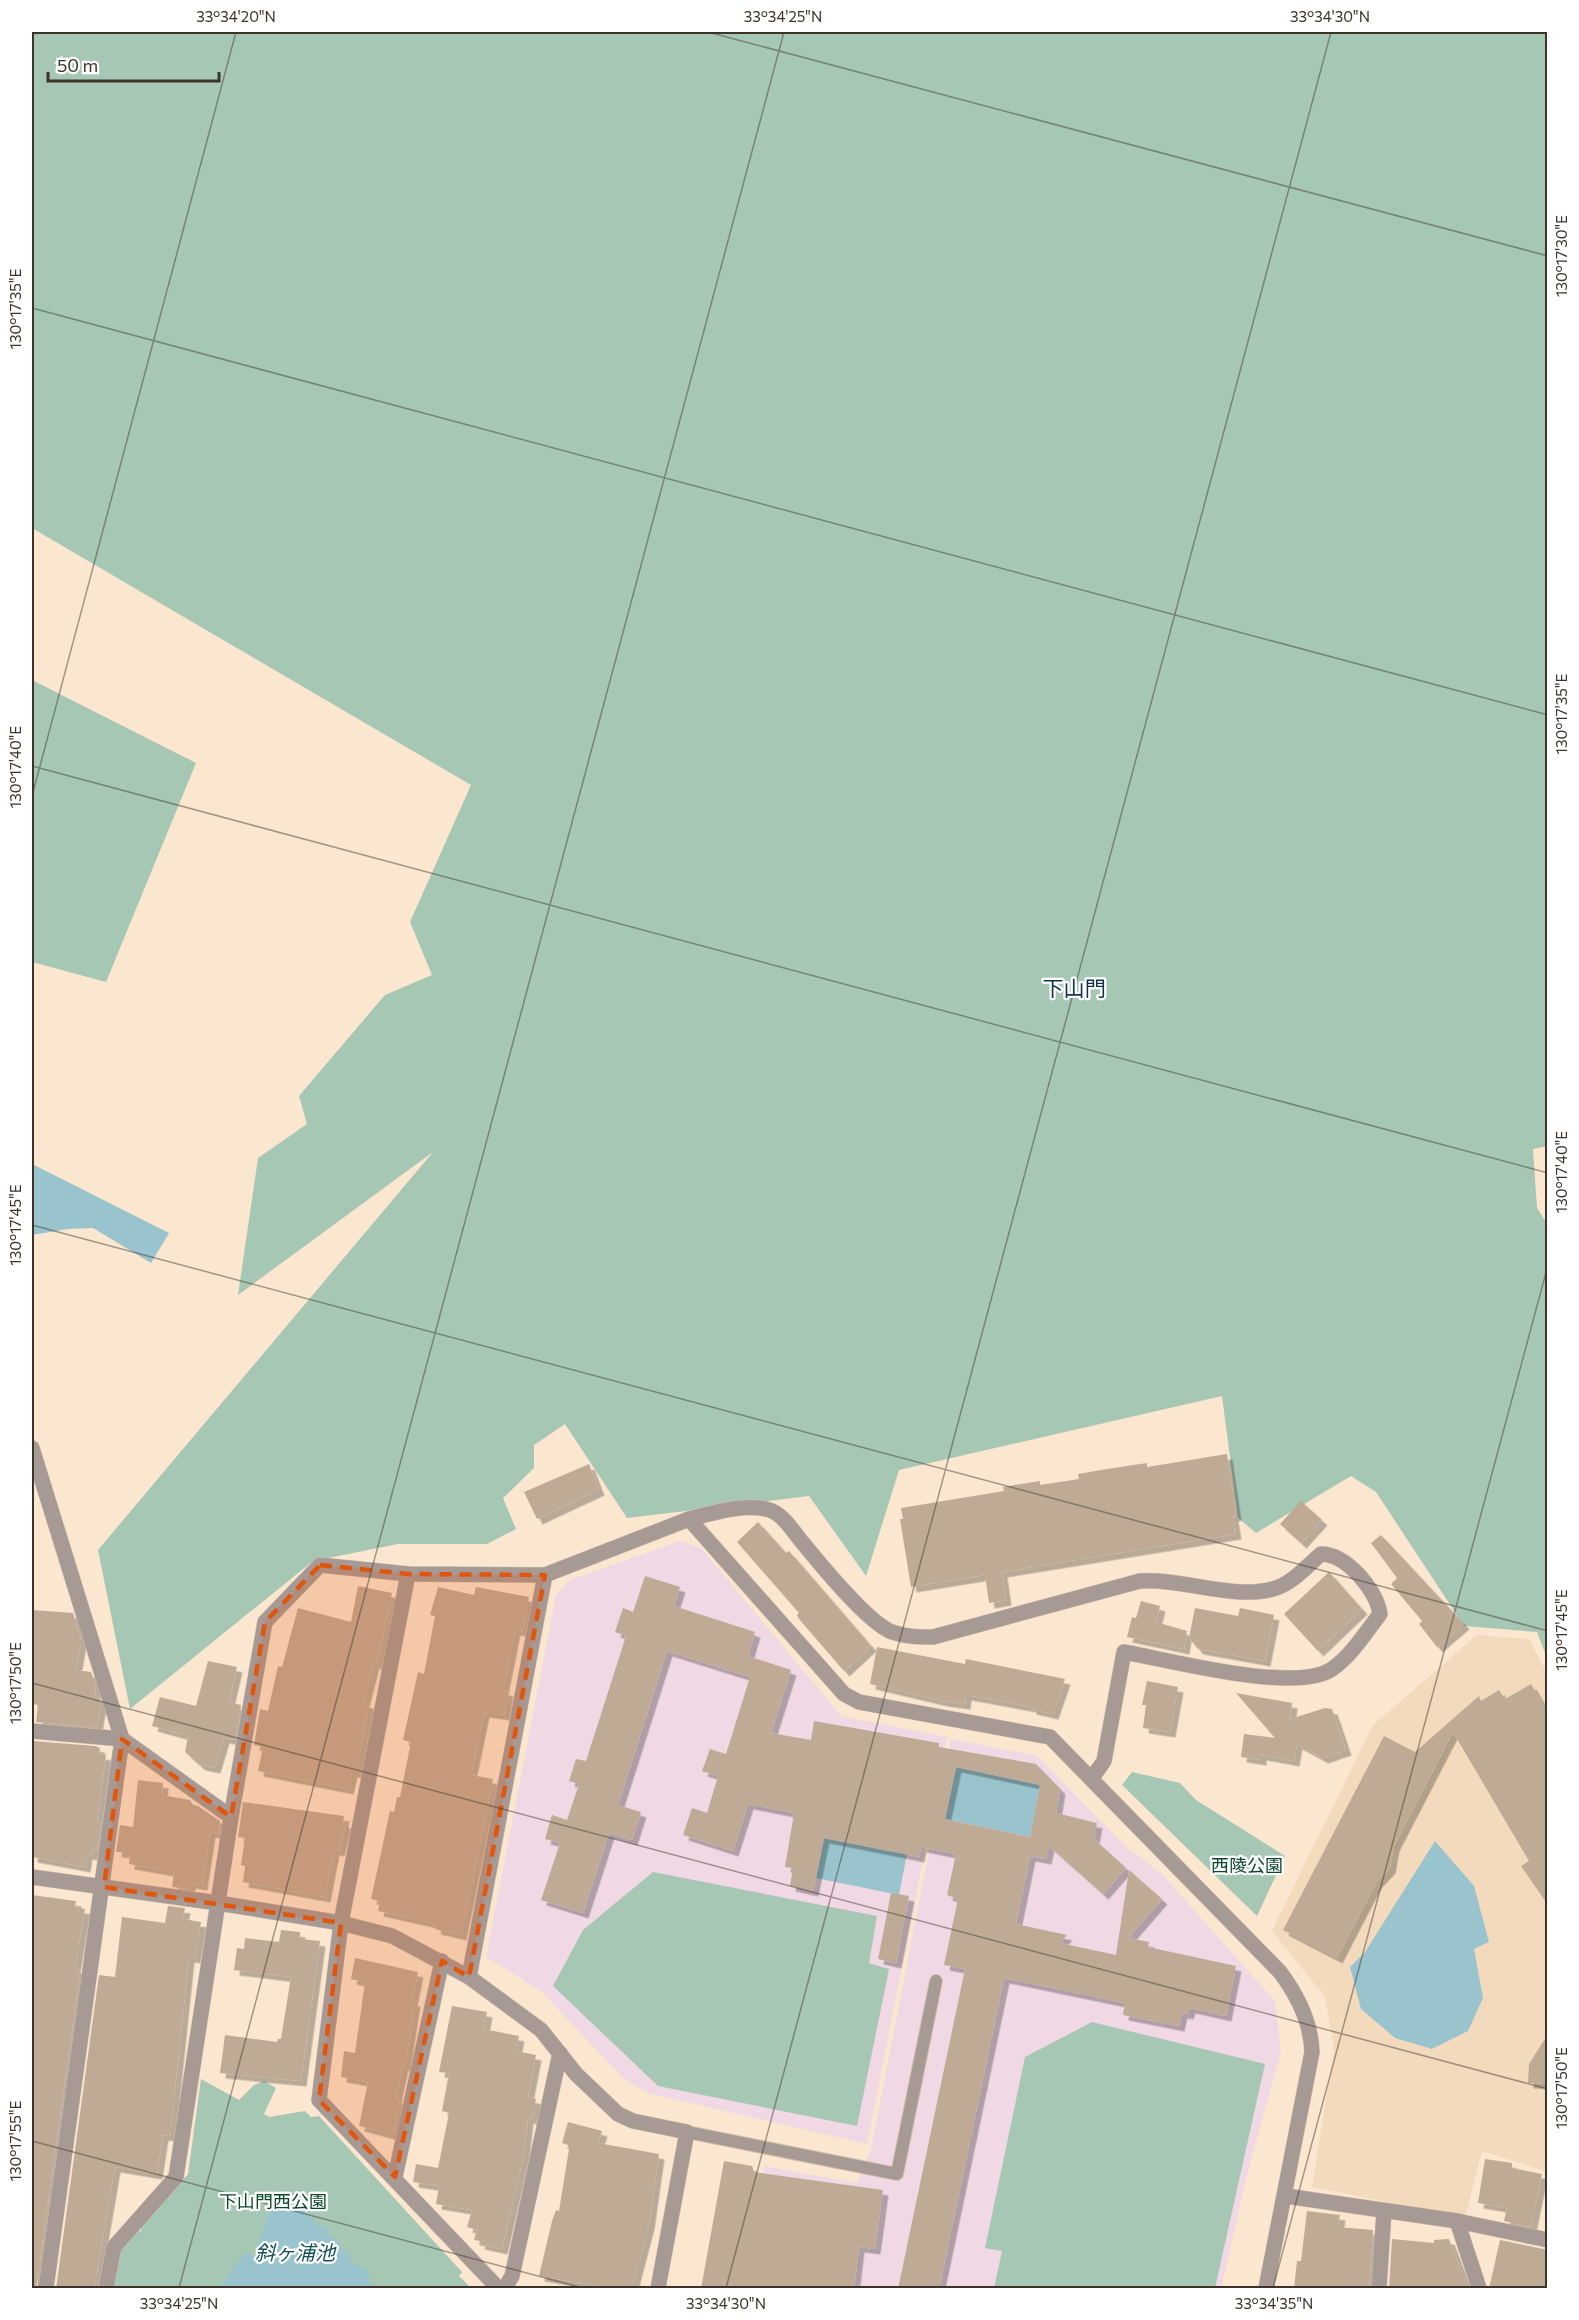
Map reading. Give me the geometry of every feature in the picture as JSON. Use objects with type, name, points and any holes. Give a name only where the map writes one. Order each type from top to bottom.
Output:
[{"type":"street","points":[[32,1448],[122,1739],[104,1887],[46,2289]]},
{"type":"street","points":[[106,2289],[114,2247],[176,2177],[231,1817],[265,1622],[320,1565],[408,1574],[545,1575],[689,1519],[745,1508],[768,1509],[783,1518],[813,1556],[876,1623],[891,1632],[912,1638],[933,1637],[1140,1581],[1157,1580],[1257,1592],[1274,1589],[1289,1581],[1321,1554],[1333,1554],[1343,1559],[1378,1600],[1380,1614],[1356,1644],[1332,1669],[1314,1677],[1286,1680],[1124,1652],[1104,1761],[1092,1778]]},
{"type":"street","points":[[689,1519],[844,1695],[859,1702],[1050,1737],[1281,1972],[1292,1988],[1311,2033],[1312,2052],[1286,2196],[1266,2289]]},
{"type":"street","points":[[408,1574],[340,1923],[319,2100],[395,2177],[498,2289]]},
{"type":"street","points":[[469,1977],[545,1575]]},
{"type":"street","points":[[32,1731],[122,1739],[231,1817]]},
{"type":"street","points":[[32,1877],[340,1923],[392,1936],[469,1977],[541,2030],[576,2074],[618,2114],[633,2121],[687,2132],[658,2289]]},
{"type":"street","points":[[395,2177],[442,1961]]},
{"type":"street","points":[[505,2289],[512,2276],[560,2053]]},
{"type":"street","points":[[1286,2196],[1457,2221],[1548,2240]]},
{"type":"street","points":[[1379,2289],[1384,2211]]},
{"type":"street","points":[[1457,2221],[1479,2289]]},
{"type":"lane","points":[[687,2132],[897,2174],[936,1982]]},
{"type":"highlighted area","points":[[320,1565],[408,1574],[545,1575],[469,1977],[442,1961],[395,2177],[319,2100],[341,1923],[104,1887],[122,1739],[231,1817],[265,1622]]},
{"type":"shaded area","points":[[680,1541],[701,1548],[841,1716],[947,1737],[867,2144],[648,2093],[624,2079],[542,1992],[486,1957],[556,1595],[570,1580]]},
{"type":"shaded area","points":[[1477,1635],[1529,1639],[1548,1675],[1547,2172],[1482,2151],[1465,2218],[1312,2187],[1334,2049],[1325,1997],[1272,1931],[1373,1725]]},
{"type":"shaded area","points":[[951,1739],[1037,1756],[1126,1847],[1162,1874],[1275,2001],[1281,2051],[1247,2175],[1221,2288],[747,2288],[764,2166],[857,2183],[871,2149]]},
{"type":"green space","points":[[32,32],[1547,32],[1548,1146],[1533,1149],[1537,1208],[1548,1225],[1547,1658],[1537,1632],[1464,1626],[1376,1492],[1351,1476],[1256,1533],[1238,1518],[1222,1396],[899,1470],[866,1576],[809,1496],[627,1518],[565,1424],[534,1445],[534,1468],[503,1498],[516,1529],[487,1544],[398,1544],[313,1561],[130,1709],[98,1550],[433,1152],[238,1295],[258,1158],[307,1124],[299,1096],[385,995],[432,975],[410,922],[471,785],[32,528]]},
{"type":"green space","points":[[32,680],[196,763],[106,982],[32,962]]},
{"type":"green space","name":"西陵公園","points":[[1132,1772],[1180,1783],[1196,1800],[1285,1856],[1257,1916],[1122,1785]]},
{"type":"green space","points":[[653,1872],[877,1916],[869,1963],[889,1969],[857,2126],[658,2086],[553,1986],[583,1930]]},
{"type":"green space","points":[[1092,2022],[1265,2064],[1215,2288],[994,2288],[1002,2251],[985,2248],[1025,2057]]},
{"type":"green space","name":"下山門西公園","points":[[201,2079],[239,2100],[254,2085],[264,2081],[276,2088],[264,2114],[269,2117],[305,2111],[311,2117],[319,2116],[462,2272],[459,2276],[471,2288],[112,2288],[118,2252],[139,2230],[141,2232],[141,2227],[188,2174]]},
{"type":"water","points":[[32,1164],[169,1233],[151,1263],[93,1228],[68,1229],[32,1235]]},
{"type":"water","points":[[956,1767],[1040,1785],[1030,1837],[945,1819]]},
{"type":"water","points":[[824,1838],[907,1854],[899,1895],[816,1878]]},
{"type":"water","points":[[1435,1841],[1474,1886],[1489,1942],[1474,1949],[1483,1998],[1468,2031],[1432,2049],[1395,2038],[1361,2009],[1350,1967],[1365,1952]]},
{"type":"water","name":"斜ヶ浦池","points":[[300,2203],[305,2206],[304,2211],[308,2217],[314,2216],[313,2221],[321,2228],[325,2225],[328,2229],[326,2233],[340,2243],[341,2248],[351,2256],[351,2262],[369,2272],[368,2281],[377,2288],[219,2288],[243,2255],[250,2253],[253,2257],[260,2253],[257,2248],[271,2206],[292,2209]]},
{"type":"building","points":[[1227,1454],[1236,1515],[1233,1516],[1236,1534],[1002,1572],[1006,1600],[989,1603],[985,1575],[911,1587],[900,1519],[903,1519],[901,1508],[1004,1491],[1003,1487],[1040,1481],[1040,1485],[1079,1479],[1078,1474],[1107,1469],[1147,1463],[1147,1467]]},
{"type":"building","points":[[589,1464],[599,1490],[537,1519],[524,1492]]},
{"type":"building","points":[[1301,1501],[1322,1520],[1301,1543],[1280,1524]]},
{"type":"building","points":[[758,1522],[786,1553],[789,1551],[871,1646],[844,1671],[799,1619],[797,1615],[799,1613],[737,1542]]},
{"type":"building","points":[[1381,1535],[1464,1624],[1437,1647],[1419,1624],[1422,1621],[1391,1584],[1397,1578],[1371,1543]]},
{"type":"building","points":[[1329,1572],[1362,1609],[1318,1651],[1284,1614]]},
{"type":"building","points":[[645,1576],[680,1587],[674,1606],[755,1632],[748,1656],[791,1670],[771,1733],[811,1740],[814,1721],[939,1743],[939,1747],[1036,1764],[1060,1789],[1056,1813],[1097,1823],[1094,1839],[1126,1868],[1103,1894],[1049,1846],[1046,1859],[1030,1856],[1016,1924],[1067,1935],[1060,1943],[1116,1955],[1129,1870],[1162,1899],[1128,1938],[1149,1942],[1148,1947],[1236,1966],[1226,2016],[1190,2008],[1188,2014],[1182,2013],[1179,2026],[1123,2015],[1125,2003],[1004,1978],[939,2289],[898,2289],[965,1969],[944,1965],[958,1899],[947,1895],[956,1854],[921,1847],[919,1857],[824,1838],[813,1891],[790,1886],[793,1868],[785,1867],[794,1813],[748,1804],[733,1851],[683,1835],[692,1808],[707,1813],[718,1776],[702,1771],[710,1749],[726,1754],[750,1677],[667,1651],[618,1805],[641,1812],[632,1840],[609,1833],[583,1913],[541,1900],[560,1843],[545,1839],[552,1815],[567,1820],[579,1784],[569,1781],[576,1759],[586,1761],[626,1636],[615,1632],[623,1608],[633,1612]],"holes":[[[956,1767],[1040,1785],[1030,1837],[945,1819]]]},
{"type":"building","points":[[358,1586],[392,1593],[377,1664],[374,1663],[364,1702],[369,1704],[356,1772],[352,1772],[348,1789],[258,1771],[263,1747],[254,1745],[260,1709],[268,1711],[278,1666],[282,1667],[298,1608],[351,1622]]},
{"type":"building","points":[[438,1587],[474,1595],[476,1587],[529,1597],[522,1631],[515,1630],[503,1690],[508,1691],[504,1715],[484,1712],[471,1775],[493,1779],[461,1935],[435,1929],[436,1926],[432,1923],[378,1911],[380,1901],[371,1899],[390,1811],[394,1812],[397,1797],[400,1797],[411,1742],[403,1740],[418,1672],[424,1674],[435,1616],[430,1615]]},
{"type":"building","points":[[1141,1601],[1160,1606],[1156,1622],[1187,1631],[1184,1649],[1127,1637],[1132,1617],[1136,1618]]},
{"type":"building","points":[[1195,1608],[1238,1616],[1240,1608],[1274,1615],[1265,1661],[1198,1649],[1189,1638]]},
{"type":"building","points":[[32,1610],[73,1613],[81,1641],[76,1670],[91,1672],[96,1687],[95,1695],[101,1703],[97,1727],[36,1722],[38,1705],[32,1704]]},
{"type":"building","points":[[877,1647],[965,1664],[966,1659],[1065,1679],[1053,1714],[1031,1709],[1031,1707],[966,1695],[965,1704],[942,1701],[870,1684]]},
{"type":"building","points":[[208,1661],[237,1667],[229,1702],[241,1705],[235,1740],[224,1738],[215,1768],[200,1765],[185,1752],[188,1736],[152,1726],[160,1697],[196,1706]]},
{"type":"building","points":[[1147,1681],[1178,1687],[1170,1732],[1143,1728],[1146,1705],[1142,1705]]},
{"type":"building","points":[[1531,1684],[1548,1713],[1548,1905],[1521,1866],[1529,1861],[1453,1732],[1394,1846],[1390,1868],[1376,1883],[1337,1958],[1283,1930],[1384,1736],[1415,1752],[1479,1696],[1481,1701],[1499,1690],[1505,1699]]},
{"type":"building","points":[[1236,1693],[1292,1703],[1290,1719],[1325,1708],[1332,1709],[1346,1750],[1323,1758],[1297,1744],[1294,1761],[1261,1755],[1261,1760],[1241,1757],[1244,1734],[1275,1738]]},
{"type":"building","points":[[33,1741],[95,1746],[100,1748],[99,1754],[106,1755],[97,1819],[101,1823],[97,1850],[93,1849],[92,1855],[87,1854],[85,1867],[32,1857]]},
{"type":"building","points":[[138,1780],[163,1783],[162,1795],[190,1800],[193,1805],[220,1821],[219,1834],[210,1832],[202,1885],[190,1883],[189,1889],[172,1887],[174,1872],[129,1864],[130,1853],[116,1852],[120,1825],[133,1827]]},
{"type":"building","points":[[243,1802],[344,1816],[343,1823],[346,1823],[339,1851],[334,1850],[325,1897],[243,1882],[245,1866],[241,1865],[245,1838],[238,1837]]},
{"type":"building","points":[[891,1893],[909,1896],[896,1963],[878,1959]]},
{"type":"building","points":[[32,1895],[76,1901],[75,1907],[85,1909],[75,1967],[80,1972],[36,2289],[32,2289],[32,2074],[34,2051],[32,2051]]},
{"type":"building","points":[[168,1906],[185,1908],[183,1919],[201,1922],[195,1958],[189,1957],[170,2136],[163,2135],[157,2174],[115,2167],[94,2289],[56,2289],[99,1975],[115,1977],[122,1917],[165,1923]]},
{"type":"building","points":[[281,1930],[300,1932],[300,1939],[320,1941],[301,2081],[220,2073],[225,2035],[277,2042],[281,2039],[291,1977],[234,1970],[237,1948],[244,1949],[245,1938],[279,1942]]},
{"type":"building","points":[[355,1958],[418,1972],[412,2001],[415,2001],[405,2066],[403,2065],[396,2098],[400,2099],[393,2135],[359,2126],[368,2082],[341,2077],[344,2051],[355,2053],[365,1982],[351,1979]]},
{"type":"building","points":[[452,2006],[487,2012],[484,2029],[519,2036],[516,2051],[536,2055],[528,2097],[536,2099],[532,2119],[528,2118],[524,2154],[502,2249],[479,2244],[480,2241],[474,2240],[477,2230],[467,2227],[472,2210],[436,2204],[439,2186],[413,2182],[416,2164],[438,2168],[449,2113],[442,2111],[449,2073],[439,2072]]},
{"type":"building","points":[[1548,2034],[1548,2084],[1528,2083],[1529,2064]]},
{"type":"building","points":[[568,2122],[602,2131],[598,2143],[659,2154],[649,2224],[632,2289],[597,2289],[597,2286],[539,2276],[552,2221],[556,2210],[559,2211],[569,2149],[568,2145],[562,2143]]},
{"type":"building","points":[[1485,2159],[1512,2163],[1512,2168],[1542,2174],[1531,2227],[1504,2221],[1507,2208],[1478,2203]]},
{"type":"building","points":[[724,2161],[752,2166],[754,2172],[883,2190],[875,2249],[859,2247],[854,2289],[701,2289]]},
{"type":"building","points":[[1307,2211],[1340,2215],[1338,2227],[1373,2230],[1369,2289],[1294,2289],[1297,2261],[1301,2261]]},
{"type":"building","points":[[1392,2239],[1434,2243],[1434,2240],[1449,2239],[1468,2289],[1389,2289]]},
{"type":"building","points":[[1500,2240],[1548,2250],[1548,2289],[1489,2289]]},
{"type":"district","name":"下山門","points":[[1074,989]]}]
